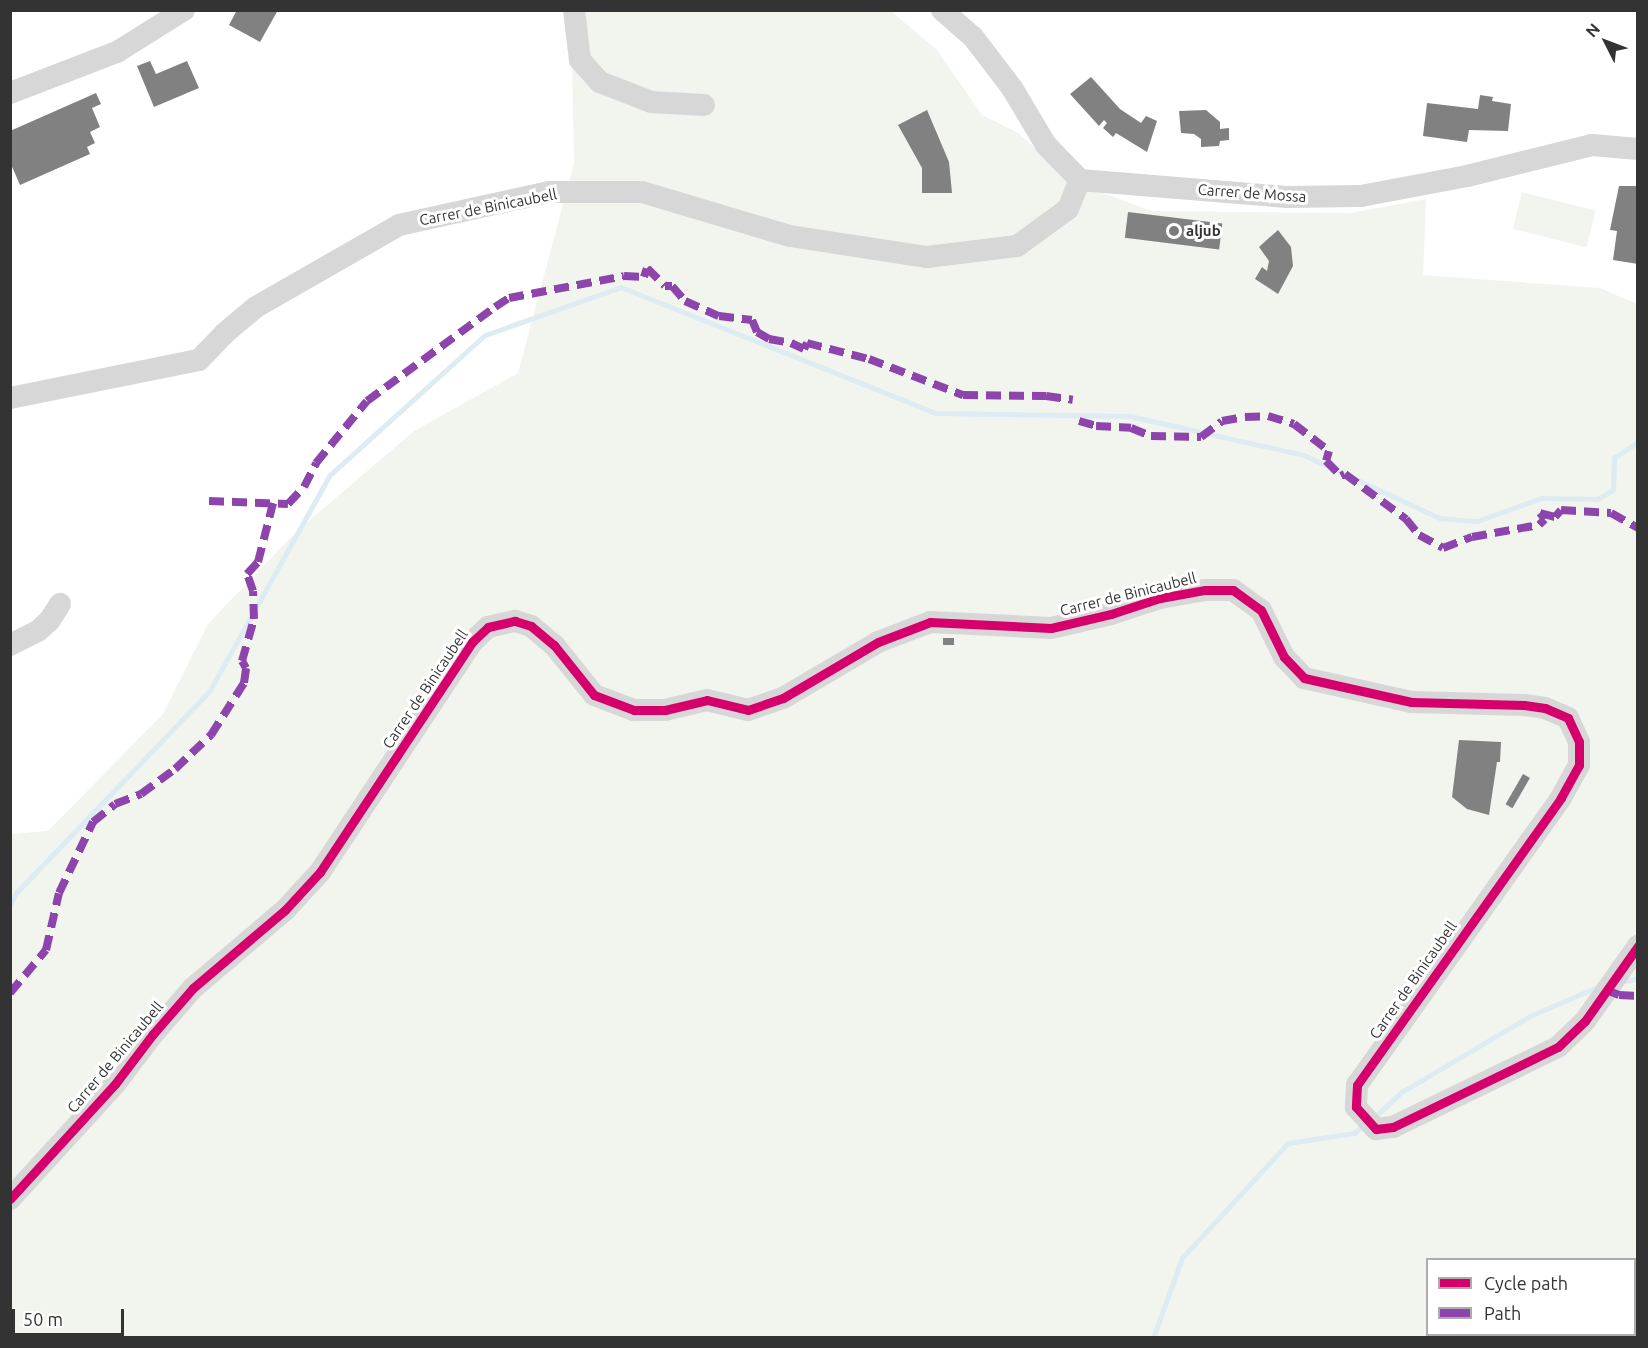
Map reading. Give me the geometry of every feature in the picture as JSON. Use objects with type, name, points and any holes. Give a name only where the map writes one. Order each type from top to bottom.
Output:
[{"type":"street","points":[[10,93],[117,52],[184,10]]},
{"type":"street","points":[[574,10],[580,60],[600,82],[651,102],[704,105]]},
{"type":"street","points":[[942,10],[973,37],[1012,88],[1046,145],[1080,180]]},
{"type":"street","name":"Carrer de Mossa","points":[[1080,180],[1286,197],[1361,196],[1467,176],[1592,145],[1638,149]]},
{"type":"street","name":"Carrer de Binicaubell","points":[[10,398],[199,360],[255,307],[399,225],[549,192],[642,192],[790,237],[927,257],[1017,246],[1068,209],[1080,180]]},
{"type":"street","name":"Carrer de Binicaubell","points":[[10,1199],[115,1084],[153,1034],[193,988],[285,910],[320,872],[472,642],[488,627],[515,621],[531,626],[554,645],[594,695],[634,710],[665,710],[706,700],[748,710],[783,698],[878,642],[930,622],[1052,628],[1111,614],[1160,598],[1205,590],[1233,590],[1261,610],[1284,657],[1304,678],[1411,702],[1524,705],[1545,708],[1568,718],[1579,742],[1579,765],[1561,798],[1357,1085],[1356,1107],[1376,1129],[1393,1127],[1558,1047],[1585,1021],[1638,946]]},
{"type":"street","points":[[10,645],[38,631],[50,620],[60,604]]},
{"type":"shaded area","points":[[593,10],[891,11],[937,50],[982,115],[1018,133],[1075,183],[1152,211],[1350,213],[1426,199],[1423,275],[1600,288],[1637,304],[1637,1337],[11,1338],[11,834],[48,831],[163,714],[208,624],[297,531],[414,431],[518,373],[574,163],[571,17]]},
{"type":"shaded area","points":[[1522,192],[1596,210],[1587,247],[1513,229]]},
{"type":"building","points":[[237,10],[278,10],[260,42],[229,25]]},
{"type":"building","points":[[150,61],[156,74],[187,61],[199,88],[154,107],[137,66]]},
{"type":"building","points":[[1091,77],[1120,109],[1141,123],[1146,116],[1157,121],[1147,152],[1116,133],[1113,137],[1103,128],[1107,123],[1104,120],[1099,126],[1070,94]]},
{"type":"building","points":[[96,93],[101,104],[92,108],[100,127],[90,132],[95,143],[87,147],[90,154],[20,185],[10,162],[10,131]]},
{"type":"building","points":[[1480,95],[1493,97],[1492,101],[1511,104],[1508,131],[1469,130],[1467,142],[1423,136],[1427,103],[1478,109]]},
{"type":"building","points":[[927,110],[949,162],[952,193],[922,193],[922,168],[898,125]]},
{"type":"building","points":[[1206,110],[1220,122],[1220,129],[1229,128],[1229,140],[1220,141],[1219,146],[1201,147],[1201,139],[1194,134],[1181,133],[1179,111]]},
{"type":"building","points":[[1619,186],[1638,186],[1638,264],[1613,260],[1617,231],[1610,230]]},
{"type":"building","name":"aljub","points":[[1128,212],[1222,224],[1219,249],[1125,238]]},
{"type":"building","points":[[1278,230],[1291,247],[1293,266],[1278,294],[1255,279],[1262,267],[1267,271],[1269,261],[1259,247]]},
{"type":"building","points":[[943,638],[954,638],[954,645],[943,645]]},
{"type":"building","points":[[1459,740],[1501,742],[1500,762],[1497,762],[1489,815],[1467,809],[1452,797]]},
{"type":"building","points":[[1523,774],[1530,778],[1512,808],[1506,804]]},
{"type":"waterway","points":[[10,905],[16,893],[209,692],[330,475],[485,335],[621,287],[936,413],[1130,416],[1304,455],[1440,518],[1477,521],[1542,498],[1598,499],[1613,490],[1614,458],[1638,442]]},
{"type":"waterway","points":[[1626,981],[1638,978]]},
{"type":"waterway","points":[[1378,1114],[1402,1092],[1530,1016],[1595,988]]},
{"type":"waterway","points":[[1153,1338],[1182,1258],[1288,1143],[1354,1133],[1359,1129]]},
{"type":"marked path","points":[[209,501],[288,504],[304,487],[316,463],[367,401],[495,307],[509,298],[624,276],[644,277],[647,268],[665,286],[672,286],[685,301],[719,316],[752,320],[757,332],[769,339],[791,343],[804,349],[807,343],[869,359],[963,395],[1046,396],[1073,400]]},
{"type":"marked path","points":[[1079,421],[1096,426],[1131,428],[1151,436],[1201,437],[1222,421],[1245,417],[1268,416],[1294,424],[1329,451],[1326,461],[1341,476],[1345,474],[1406,519],[1419,535],[1443,548],[1472,537],[1539,525],[1545,519],[1540,513],[1555,517],[1561,510],[1611,513],[1638,528]]},
{"type":"marked path","points":[[10,993],[46,950],[59,893],[93,822],[115,804],[141,794],[175,769],[211,735],[244,683],[246,668],[242,661],[254,619],[253,591],[247,574],[258,562],[273,503]]},
{"type":"marked path","points":[[1606,990],[1619,995],[1638,996]]},
{"type":"cycle path","points":[[10,1199],[115,1084],[153,1034],[193,988],[285,910],[320,872],[472,642],[488,627],[515,621],[531,626],[554,645],[594,695],[634,710],[665,710],[707,700],[748,710],[783,698],[878,642],[930,622],[1051,628],[1111,614],[1160,598],[1205,590],[1233,590],[1261,610],[1284,657],[1304,678],[1411,702],[1524,705],[1545,708],[1568,718],[1579,742],[1579,765],[1561,798],[1357,1085],[1356,1107],[1376,1129],[1393,1127],[1558,1047],[1585,1021],[1638,946]]},
{"type":"place","name":"aljub","points":[[1174,231]]}]
